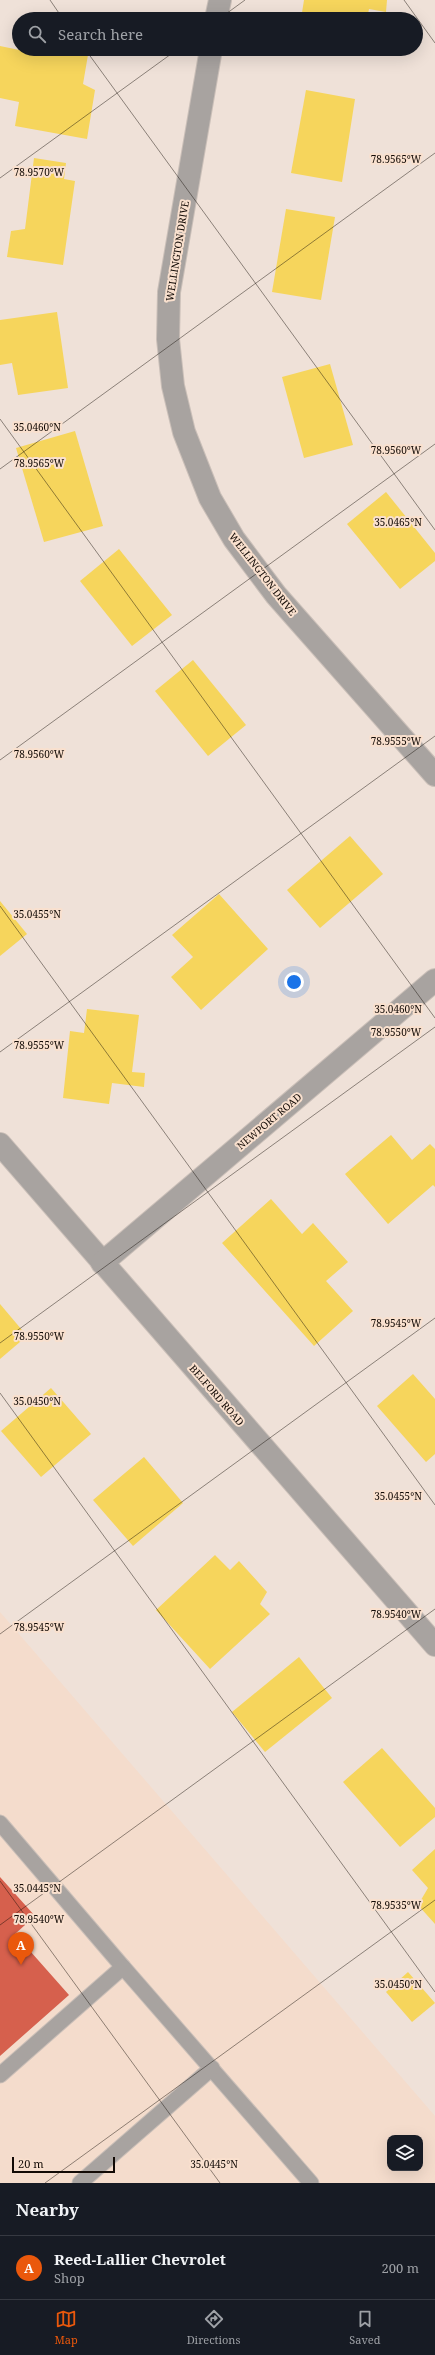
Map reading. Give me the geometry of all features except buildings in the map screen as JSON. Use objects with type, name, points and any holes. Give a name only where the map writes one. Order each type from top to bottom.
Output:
[{"type":"street","points":[[217,12],[220,0]]},
{"type":"street","name":"WELLINGTON DRIVE","points":[[210,56],[169,292],[168,339],[173,386],[184,432],[210,498],[234,538],[276,595],[435,775]]},
{"type":"street","name":"NEWPORT ROAD","points":[[102,1263],[435,980]]},
{"type":"street","name":"BELFORD ROAD","points":[[0,1144],[435,1645]]},
{"type":"lane","points":[[0,1823],[311,2183]]},
{"type":"lane","points":[[0,2075],[124,1967]]},
{"type":"lane","points":[[80,2183],[212,2068]]},
{"type":"shaded area","points":[[0,1612],[435,2116],[435,2183],[0,2183]]},
{"type":"place","name":"Reed-Lallier Chevrolet","points":[[21,1965]]}]
